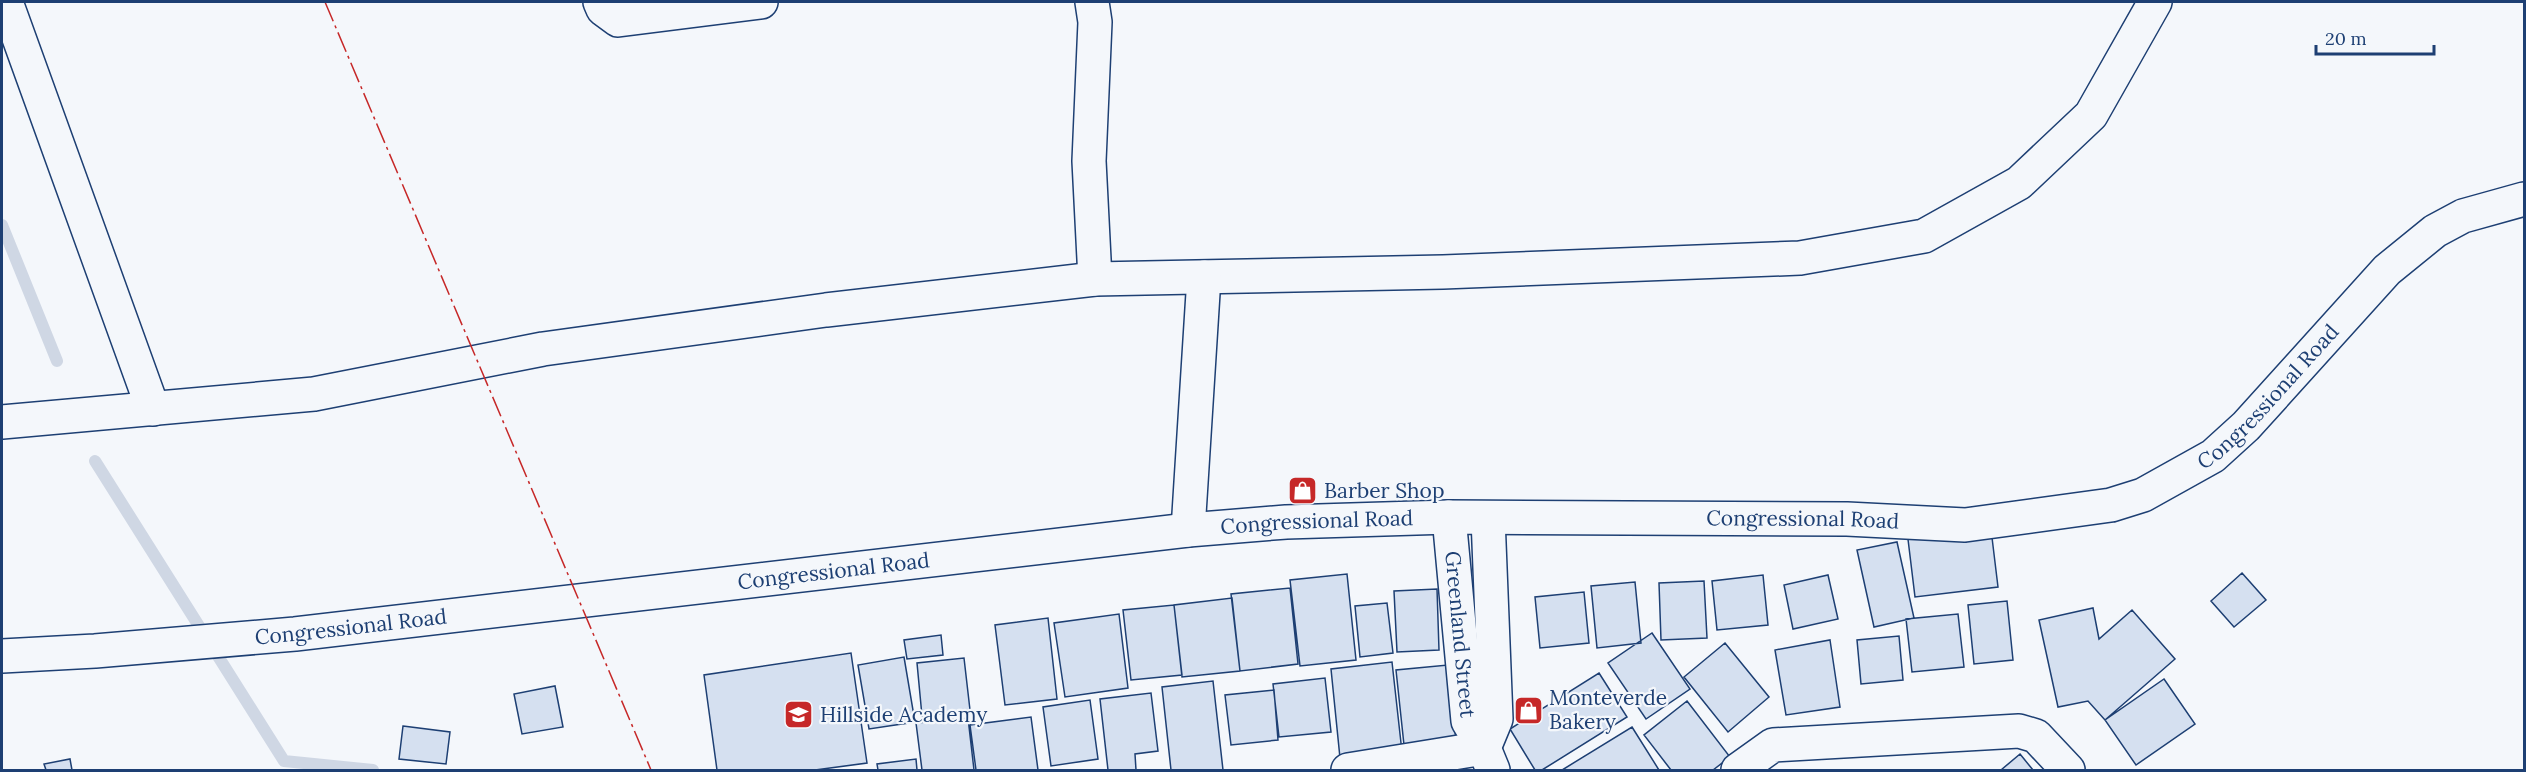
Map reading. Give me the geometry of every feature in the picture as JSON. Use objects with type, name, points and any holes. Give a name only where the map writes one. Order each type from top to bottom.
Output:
[{"type":"street","points":[[6,2],[153,409]]},
{"type":"street","points":[[600,2],[603,9],[618,20],[761,2]]},
{"type":"street","points":[[1092,2],[1095,22],[1089,161],[1095,279]]},
{"type":"street","points":[[2,422],[314,394],[543,349],[826,310],[1095,279],[1443,272],[1800,258],[1924,236],[2019,183],[2091,115],[2155,2]]},
{"type":"street","name":"Congressional Road","points":[[2,656],[124,649],[295,634],[1188,530],[1286,522],[1449,517],[1847,519],[1965,525],[2111,505],[2143,495],[2213,456],[2246,426],[2387,270],[2435,231],[2463,216],[2524,199]]},
{"type":"street","points":[[1188,530],[1204,277]]},
{"type":"street","name":"Greenland Street","points":[[1449,517],[1468,721],[1488,759]]},
{"type":"street","name":"Greenland Street","points":[[1488,518],[1496,719],[1488,759]]},
{"type":"street","points":[[1738,771],[1782,758],[2019,731],[2036,736],[2068,771]]},
{"type":"street","points":[[1348,771],[1488,759]]},
{"type":"building","points":[[1990,521],[1998,587],[1915,597],[1907,531]]},
{"type":"building","points":[[1897,542],[1914,618],[1874,627],[1857,550]]},
{"type":"building","points":[[2242,573],[2266,600],[2234,627],[2211,601]]},
{"type":"building","points":[[1347,574],[1356,660],[1300,666],[1290,580]]},
{"type":"building","points":[[1763,575],[1768,625],[1717,630],[1712,581]]},
{"type":"building","points":[[1828,575],[1838,619],[1793,629],[1784,585]]},
{"type":"building","points":[[1704,581],[1707,638],[1661,640],[1659,583]]},
{"type":"building","points":[[1635,582],[1641,643],[1597,648],[1591,586]]},
{"type":"building","points":[[1290,588],[1298,664],[1240,671],[1231,594]]},
{"type":"building","points":[[1437,589],[1439,650],[1397,652],[1394,591]]},
{"type":"building","points":[[1584,592],[1589,643],[1540,648],[1535,597]]},
{"type":"building","points":[[1232,598],[1240,671],[1182,677],[1174,605]]},
{"type":"building","points":[[2007,601],[2013,660],[1974,664],[1968,605]]},
{"type":"building","points":[[1387,603],[1393,653],[1360,657],[1355,606]]},
{"type":"building","points":[[1174,605],[1182,675],[1131,680],[1123,610]]},
{"type":"building","points":[[2093,608],[2099,639],[2132,610],[2175,659],[2105,720],[2088,701],[2058,707],[2039,620]]},
{"type":"building","points":[[1119,614],[1128,688],[1065,697],[1054,623]]},
{"type":"building","points":[[1958,614],[1964,667],[1912,672],[1906,619]]},
{"type":"building","points":[[1048,618],[1057,699],[1005,705],[995,625]]},
{"type":"building","points":[[1652,633],[1690,689],[1646,719],[1608,663]]},
{"type":"building","points":[[941,635],[943,655],[907,659],[904,640]]},
{"type":"building","points":[[1899,636],[1903,680],[1861,684],[1857,640]]},
{"type":"building","points":[[1830,640],[1840,707],[1786,715],[1775,650]]},
{"type":"building","points":[[1725,643],[1769,697],[1728,732],[1684,677]]},
{"type":"building","points":[[851,653],[867,763],[815,770],[717,770],[704,675]]},
{"type":"building","points":[[904,657],[915,722],[869,729],[858,665]]},
{"type":"building","points":[[964,658],[970,710],[922,716],[917,663]]},
{"type":"building","points":[[1392,662],[1402,752],[1340,758],[1331,669]]},
{"type":"building","points":[[1448,665],[1456,740],[1404,745],[1396,670]]},
{"type":"building","points":[[1599,673],[1627,717],[1542,770],[1535,770],[1510,729]]},
{"type":"building","points":[[1325,678],[1331,732],[1279,737],[1273,684]]},
{"type":"building","points":[[2164,679],[2195,724],[2136,765],[2105,720]]},
{"type":"building","points":[[1213,681],[1223,770],[1171,770],[1162,687]]},
{"type":"building","points":[[555,686],[563,727],[522,734],[514,694]]},
{"type":"building","points":[[1274,690],[1278,740],[1231,745],[1225,695]]},
{"type":"building","points":[[1151,693],[1158,751],[1135,754],[1136,770],[1108,770],[1100,699]]},
{"type":"building","points":[[1090,700],[1098,759],[1051,766],[1043,707]]},
{"type":"building","points":[[1687,701],[1730,757],[1713,770],[1671,770],[1644,735]]},
{"type":"building","points":[[1031,717],[1038,770],[976,770],[970,725]]},
{"type":"building","points":[[968,718],[974,770],[922,770],[916,723]]},
{"type":"building","points":[[403,726],[450,732],[446,764],[399,759]]},
{"type":"building","points":[[1632,727],[1659,770],[1562,770]]},
{"type":"building","points":[[2020,754],[2033,770],[2001,770]]},
{"type":"building","points":[[70,759],[72,770],[46,770],[44,764]]},
{"type":"building","points":[[916,759],[917,770],[878,770],[877,764]]},
{"type":"waterway","points":[[2,225],[57,361]]},
{"type":"waterway","points":[[95,461],[284,761],[373,770]]},
{"type":"power","points":[[325,2],[651,770]]},
{"type":"place","name":"Barber Shop","points":[[1303,491]]},
{"type":"place","name":"Monteverde Bakery","points":[[1528,710]]},
{"type":"place","name":"Hillside Academy","points":[[799,715]]}]
